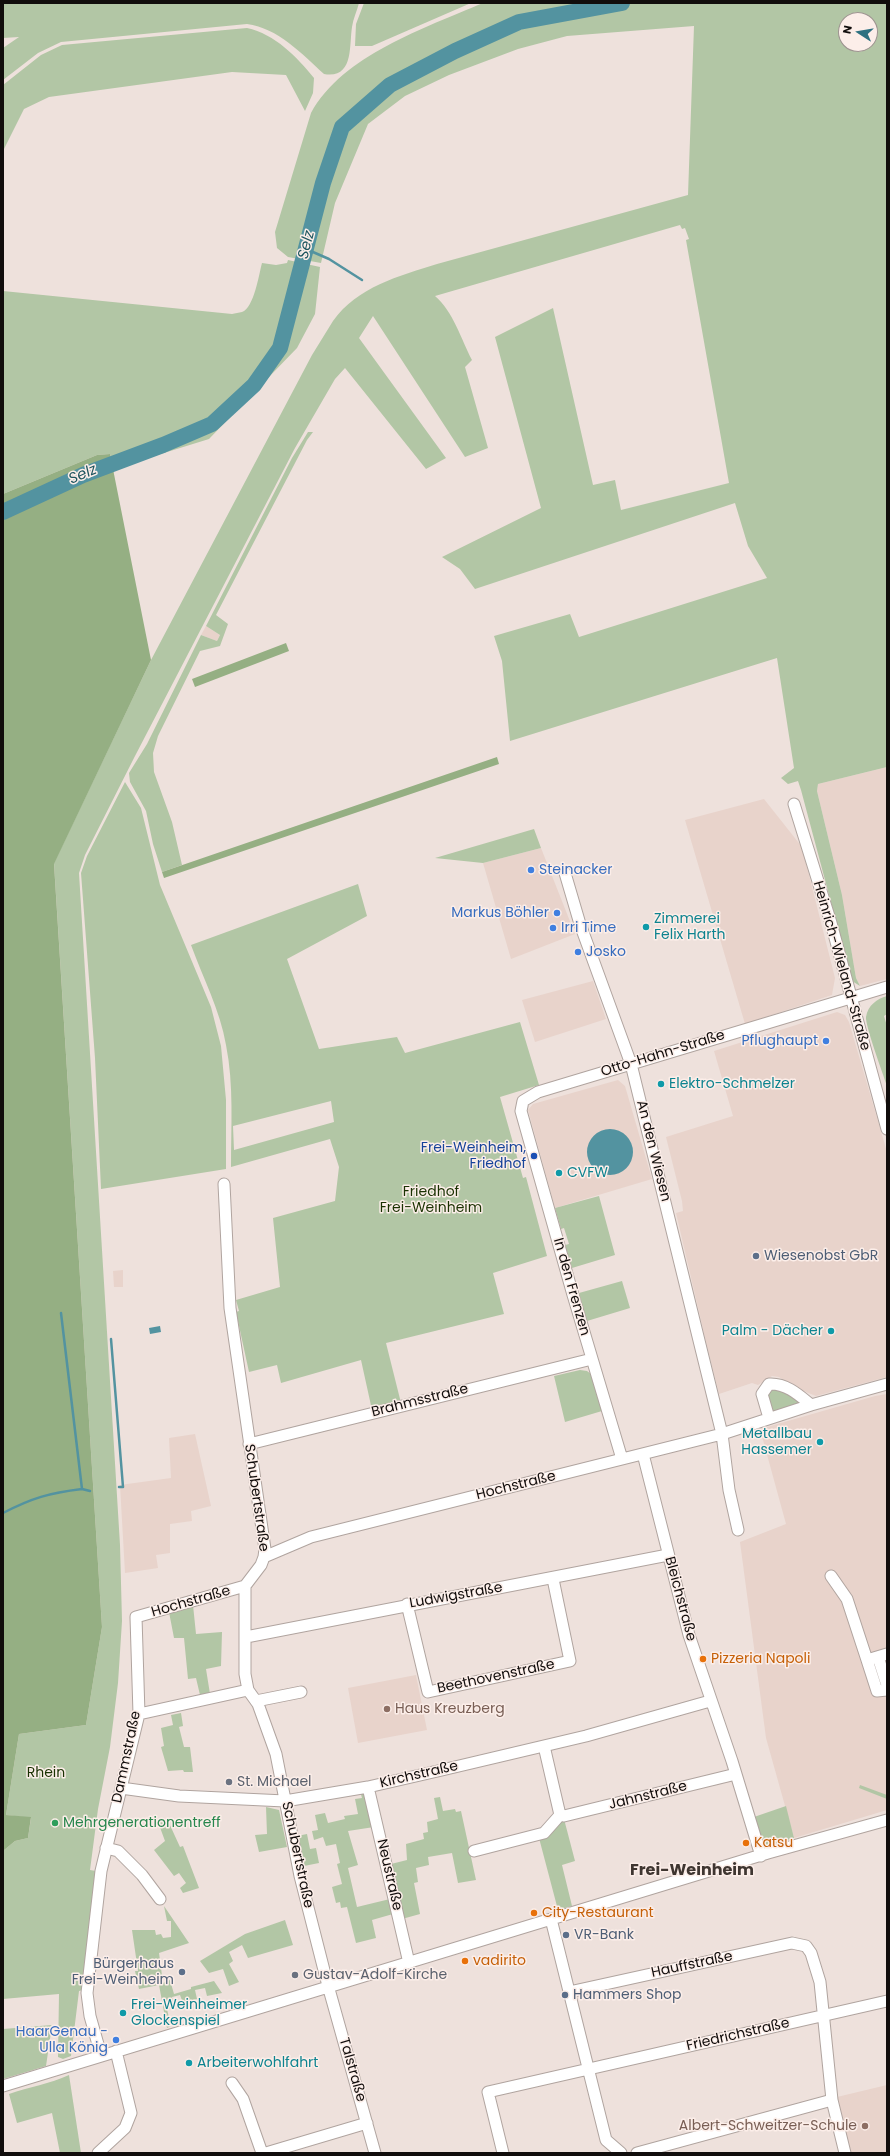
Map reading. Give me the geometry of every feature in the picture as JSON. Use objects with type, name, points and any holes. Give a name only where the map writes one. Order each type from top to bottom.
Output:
[{"type":"street","name":"Heinrich-Wieland-Straße","points":[[794,804],[831,923],[850,998],[887,1129]]},
{"type":"street","name":"An den Wiesen","points":[[565,873],[580,924],[631,1064],[722,1434],[729,1490],[738,1530]]},
{"type":"street","name":"Otto-Hahn-Straße","points":[[522,1114],[522,1103],[529,1096],[887,987]]},
{"type":"street","name":"In den Frenzen","points":[[522,1114],[622,1459]]},
{"type":"street","name":"Schubertstraße","points":[[224,1184],[230,1308],[265,1549],[264,1558],[245,1586],[245,1674],[248,1690],[256,1701],[276,1754],[300,1876],[328,1987]]},
{"type":"street","name":"Brahmsstraße","points":[[249,1444],[592,1359]]},
{"type":"street","points":[[769,1418],[762,1394],[764,1389],[769,1384],[780,1385],[796,1392],[811,1405]]},
{"type":"street","name":"Hochstraße","points":[[264,1558],[311,1537],[722,1434],[811,1405],[887,1384]]},
{"type":"street","name":"Bleichstraße","points":[[643,1454],[689,1635],[736,1774],[761,1856]]},
{"type":"street","name":"Ludwigstraße","points":[[246,1637],[407,1604],[553,1579],[668,1555]]},
{"type":"street","points":[[831,1576],[847,1600],[878,1657],[887,1685]]},
{"type":"street","name":"Beethovenstraße","points":[[407,1604],[428,1692],[570,1661],[553,1579]]},
{"type":"street","name":"Hochstraße","points":[[136,1617],[245,1586]]},
{"type":"street","name":"Dammstraße","points":[[101,2055],[90,2016],[87,1992],[101,1872],[139,1714],[136,1617]]},
{"type":"street","points":[[878,1657],[877,1691],[887,1690]]},
{"type":"street","points":[[139,1714],[248,1690]]},
{"type":"street","points":[[256,1701],[301,1692]]},
{"type":"street","name":"Kirchstraße","points":[[121,1788],[179,1796],[285,1800],[368,1787],[544,1746],[586,1736],[710,1700]]},
{"type":"street","points":[[474,1850],[544,1833],[560,1815],[544,1746]]},
{"type":"street","name":"Jahnstraße","points":[[560,1815],[564,1816],[736,1774]]},
{"type":"street","name":"Neustraße","points":[[368,1787],[409,1963]]},
{"type":"street","points":[[3,2086],[551,1919],[887,1820]]},
{"type":"street","points":[[106,1848],[118,1851],[142,1875],[160,1899]]},
{"type":"street","points":[[551,1919],[606,2140],[621,2153]]},
{"type":"street","name":"Hauffstraße","points":[[569,1992],[792,1943],[806,1946],[811,1953],[820,1982],[823,2002],[822,2016]]},
{"type":"street","name":"Talstraße","points":[[328,1987],[375,2153]]},
{"type":"street","name":"Friedrichstraße","points":[[503,2153],[488,2092],[887,2001]]},
{"type":"street","points":[[822,2016],[832,2100],[844,2153]]},
{"type":"street","points":[[98,2153],[125,2128],[130,2119],[131,2108],[116,2051]]},
{"type":"street","points":[[232,2083],[243,2099],[262,2153]]},
{"type":"street","points":[[637,2153],[832,2100]]},
{"type":"street","points":[[266,2153],[367,2123]]},
{"type":"shaded area","points":[[206,626],[220,635],[217,641],[201,635]]},
{"type":"shaded area","points":[[887,767],[887,979],[860,986],[856,978],[842,895],[817,791],[818,784]]},
{"type":"shaded area","points":[[764,799],[802,847],[835,978],[832,995],[745,1024],[685,820]]},
{"type":"shaded area","points":[[541,848],[575,934],[511,959],[483,863]]},
{"type":"shaded area","points":[[593,981],[606,1019],[535,1042],[522,1000]]},
{"type":"shaded area","points":[[837,1012],[845,1015],[849,1022],[887,1152],[887,1377],[816,1396],[796,1388],[779,1377],[772,1376],[758,1385],[752,1383],[719,1394],[676,1213],[683,1211],[682,1201],[666,1137],[733,1116],[714,1051]]},
{"type":"shaded area","points":[[618,1080],[625,1086],[652,1179],[555,1208],[528,1110],[533,1104]]},
{"type":"shaded area","points":[[123,1270],[123,1287],[114,1287],[113,1271]]},
{"type":"shaded area","points":[[887,1394],[887,1810],[794,1838],[766,1738],[740,1542],[786,1524],[760,1429],[875,1396]]},
{"type":"shaded area","points":[[195,1434],[211,1506],[191,1511],[192,1521],[170,1524],[170,1553],[156,1555],[158,1568],[125,1573],[120,1485],[171,1478],[169,1438]]},
{"type":"shaded area","name":"Haus Kreuzberg","points":[[416,1675],[427,1730],[358,1743],[348,1688]]},
{"type":"shaded area","name":"Albert-Schweitzer-Schule","points":[[887,2085],[887,2153],[848,2153],[837,2097]]},
{"type":"green space","points":[[3,3],[359,3],[353,24],[348,60],[341,71],[334,74],[324,74],[298,50],[279,36],[258,26],[247,24],[61,42],[38,53],[3,80],[3,48],[19,37],[3,38]]},
{"type":"green space","points":[[364,3],[471,3],[372,46],[355,46],[356,24]]},
{"type":"green space","name":"Rhein","points":[[483,3],[887,3],[887,767],[818,784],[817,791],[842,895],[856,978],[860,986],[852,981],[798,781],[788,784],[781,778],[794,768],[777,658],[510,741],[502,661],[494,636],[570,614],[579,637],[767,578],[748,546],[735,503],[475,589],[460,569],[442,557],[541,508],[495,337],[553,308],[593,485],[615,480],[621,510],[729,483],[686,240],[689,239],[685,228],[682,229],[680,225],[435,296],[452,317],[472,360],[465,367],[488,448],[465,457],[373,316],[359,338],[446,458],[426,469],[345,368],[335,379],[295,448],[135,756],[85,855],[79,873],[120,1545],[122,1621],[118,1683],[110,1747],[98,1809],[90,1870],[96,1871],[83,1990],[79,1991],[71,2056],[63,2059],[58,2057],[59,1994],[3,1999],[3,1851],[15,1841],[28,1838],[31,1818],[6,1815],[19,1734],[86,1725],[102,1627],[54,863],[151,660],[312,355],[333,321],[343,309],[366,291],[408,273],[688,195],[694,26],[567,36],[518,49],[449,75],[405,96],[368,124],[335,203],[321,263],[288,257],[277,248],[275,232],[311,113],[325,93],[343,75],[364,59],[412,33]]},
{"type":"green space","points":[[247,28],[267,35],[285,47],[314,78],[313,93],[305,111],[286,75],[232,72],[49,97],[24,109],[3,151],[3,85],[41,55],[62,45]]},
{"type":"green space","points":[[288,260],[320,267],[315,314],[297,348],[209,439],[151,457],[112,464],[110,454],[97,455],[3,494],[3,291],[232,314],[242,312],[250,304],[262,263],[276,265],[287,263]]},
{"type":"green space","points":[[308,432],[313,432],[307,440],[216,615],[228,624],[220,646],[200,651],[158,736],[153,753],[154,772],[172,822],[182,865],[162,872],[153,844],[146,811],[130,782],[129,773],[147,744],[201,635],[217,641],[220,635],[206,626],[292,458]]},
{"type":"green space","points":[[110,454],[151,660],[54,864],[102,1627],[86,1725],[19,1734],[6,1815],[31,1817],[28,1838],[15,1841],[3,1851],[3,494],[97,455]]},
{"type":"green space","points":[[286,643],[289,651],[195,687],[192,679]]},
{"type":"green space","points":[[497,757],[499,764],[164,878],[162,872]]},
{"type":"green space","points":[[125,782],[141,808],[160,885],[211,1007],[221,1046],[226,1100],[226,1169],[101,1189],[95,1058],[81,873],[87,856]]},
{"type":"green space","points":[[534,829],[541,848],[483,863],[435,858]]},
{"type":"green space","name":"Friedhof Frei-Weinheim","points":[[358,884],[367,916],[287,959],[319,1049],[397,1037],[405,1053],[520,1022],[539,1085],[500,1097],[523,1178],[526,1177],[547,1256],[493,1273],[504,1314],[386,1343],[401,1403],[372,1410],[361,1360],[281,1383],[277,1365],[249,1372],[236,1312],[239,1311],[236,1300],[280,1287],[273,1218],[335,1201],[339,1167],[330,1139],[231,1167],[232,1121],[229,1060],[220,1019],[191,945]],"holes":[[[331,1101],[334,1122],[234,1150],[233,1126]]]},
{"type":"green space","points":[[887,996],[887,1014],[884,1016],[887,1026],[887,1086],[871,1039],[866,1017],[869,1009],[874,1003]]},
{"type":"green space","points":[[599,1196],[615,1255],[572,1268],[565,1245],[569,1244],[564,1228],[561,1229],[555,1208]]},
{"type":"green space","points":[[622,1281],[630,1308],[587,1321],[579,1293]]},
{"type":"green space","points":[[580,1370],[587,1371],[591,1374],[602,1411],[565,1422],[554,1376]]},
{"type":"green space","points":[[773,1388],[798,1397],[800,1404],[776,1414],[772,1412],[767,1392]]},
{"type":"green space","points":[[193,1605],[196,1634],[222,1632],[221,1666],[206,1669],[210,1694],[200,1695],[196,1678],[188,1679],[184,1638],[174,1638],[169,1612]]},
{"type":"green space","points":[[181,1713],[183,1726],[179,1727],[184,1747],[190,1747],[193,1772],[184,1772],[183,1770],[168,1771],[161,1747],[164,1746],[161,1728],[173,1725],[171,1715]]},
{"type":"green space","points":[[860,1785],[887,1795],[887,1799],[859,1788]]},
{"type":"green space","points":[[365,1789],[374,1827],[348,1831],[358,1865],[348,1868],[357,1907],[390,1899],[393,1914],[372,1920],[376,1938],[356,1943],[347,1907],[341,1908],[340,1902],[336,1903],[332,1887],[342,1884],[337,1864],[340,1863],[336,1844],[326,1846],[323,1837],[314,1840],[312,1831],[318,1830],[315,1815],[325,1813],[328,1823],[345,1819],[344,1816],[358,1814],[355,1799],[362,1798],[360,1791]]},
{"type":"green space","points":[[440,1797],[443,1811],[455,1809],[456,1812],[461,1811],[476,1880],[458,1883],[452,1853],[428,1857],[429,1865],[416,1868],[418,1882],[414,1883],[420,1914],[402,1919],[391,1864],[407,1860],[406,1844],[424,1839],[423,1833],[428,1832],[427,1822],[438,1819],[434,1798]]},
{"type":"green space","points":[[786,1806],[794,1838],[768,1846],[762,1843],[754,1817]]},
{"type":"green space","points":[[266,1807],[279,1810],[287,1847],[259,1852],[255,1835],[267,1834]]},
{"type":"green space","points":[[564,1819],[575,1861],[562,1865],[572,1906],[558,1910],[539,1838],[552,1832]]},
{"type":"green space","points":[[158,1822],[169,1823],[180,1847],[183,1846],[199,1888],[183,1893],[180,1888],[186,1883],[179,1873],[174,1876],[154,1850],[165,1841]]},
{"type":"green space","points":[[307,1834],[310,1849],[316,1848],[319,1863],[304,1866],[297,1836]]},
{"type":"green space","points":[[164,1906],[189,1943],[159,1953],[163,1983],[170,1980],[174,1994],[191,1989],[191,1987],[214,1981],[222,1993],[207,1996],[205,1988],[195,1990],[197,1999],[183,2003],[180,1995],[172,1997],[173,2003],[166,2005],[171,2026],[167,2028],[159,1985],[139,1989],[135,1971],[138,1971],[132,1930],[155,1930],[156,1935],[161,1934],[163,1938],[171,1937],[171,1921],[167,1921]]},
{"type":"green space","points":[[285,1920],[293,1945],[248,1958],[242,1945],[229,1952],[233,1961],[229,1964],[239,1982],[229,1986],[223,1969],[209,1973],[200,1961],[245,1934]]},
{"type":"green space","points":[[52,2025],[46,2066],[3,2079],[3,2029]]},
{"type":"green space","points":[[69,2075],[81,2153],[60,2153],[52,2113],[17,2123],[9,2094]]},
{"type":"water","points":[[615,1129],[627,1135],[632,1143],[632,1161],[627,1169],[619,1174],[605,1175],[593,1169],[588,1161],[587,1147],[593,1135],[601,1130]]},
{"type":"water","points":[[160,1326],[161,1332],[150,1334],[149,1328]]},
{"type":"waterway","name":"Selz","points":[[3,512],[83,475],[163,445],[212,424],[254,385],[280,348],[323,183],[342,127],[390,85],[455,51],[519,22],[622,3]]},
{"type":"waterway","points":[[306,249],[329,259],[362,280]]},
{"type":"waterway","points":[[3,1513],[23,1503],[41,1497],[60,1492],[82,1489],[61,1313]]},
{"type":"waterway","points":[[111,1339],[123,1487],[119,1487]]},
{"type":"waterway","points":[[82,1489],[90,1491]]},
{"type":"place","name":"Steinacker","points":[[531,870]]},
{"type":"place","name":"Markus Böhler","points":[[557,913]]},
{"type":"place","name":"Zimmerei Felix Harth","points":[[646,927]]},
{"type":"place","name":"Irri Time","points":[[553,928]]},
{"type":"place","name":"Josko","points":[[578,952]]},
{"type":"place","name":"Pflughaupt","points":[[826,1041]]},
{"type":"place","name":"Elektro-Schmelzer","points":[[661,1084]]},
{"type":"place","name":"Frei-Weinheim, Friedhof","points":[[534,1156]]},
{"type":"place","name":"CVFW","points":[[559,1173]]},
{"type":"place","name":"Wiesenobst GbR","points":[[756,1256]]},
{"type":"place","name":"Palm - Dächer","points":[[831,1331]]},
{"type":"place","name":"Metallbau Hassemer","points":[[820,1442]]},
{"type":"place","name":"Pizzeria Napoli","points":[[703,1659]]},
{"type":"place","name":"Haus Kreuzberg","points":[[387,1709]]},
{"type":"place","name":"St. Michael","points":[[229,1782]]},
{"type":"place","name":"Mehrgenerationentreff","points":[[55,1823]]},
{"type":"place","name":"Katsu","points":[[746,1843]]},
{"type":"place","name":"City-Restaurant","points":[[534,1913]]},
{"type":"place","name":"VR-Bank","points":[[566,1935]]},
{"type":"place","name":"vadirito","points":[[465,1961]]},
{"type":"place","name":"Bürgerhaus Frei-Weinheim","points":[[182,1972]]},
{"type":"place","name":"Gustav-Adolf-Kirche","points":[[295,1975]]},
{"type":"place","name":"Hammers Shop","points":[[565,1995]]},
{"type":"place","name":"Frei-Weinheimer Glockenspiel","points":[[123,2013]]},
{"type":"place","name":"HaarGenau - Ulla König","points":[[116,2040]]},
{"type":"place","name":"Arbeiterwohlfahrt","points":[[189,2063]]},
{"type":"place","name":"Albert-Schweitzer-Schule","points":[[865,2126]]},
{"type":"district","name":"Frei-Weinheim","points":[[692,1871]]}]
